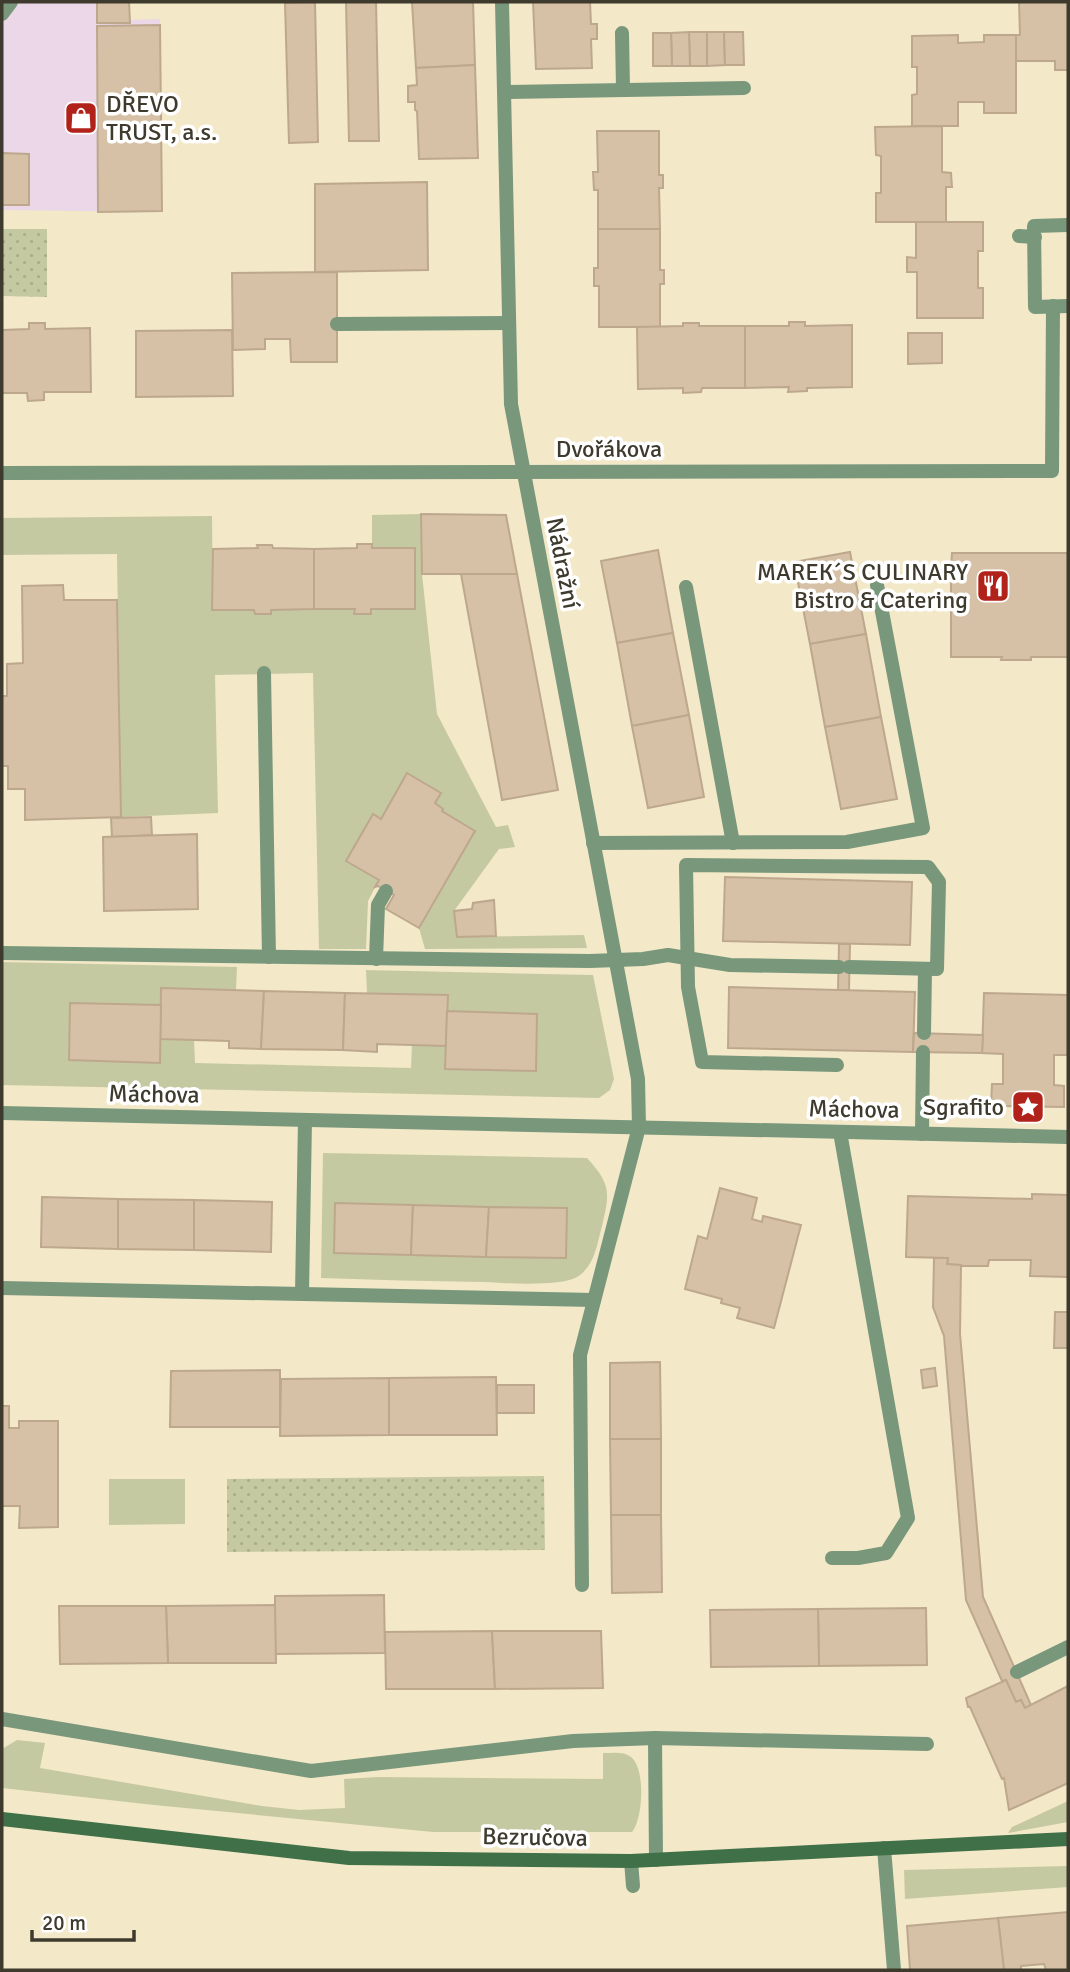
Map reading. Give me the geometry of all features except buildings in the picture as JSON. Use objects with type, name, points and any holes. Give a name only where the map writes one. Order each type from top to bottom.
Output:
[{"type":"street","points":[[2,14],[11,2]]},
{"type":"street","name":"Nádražní","points":[[502,2],[510,404],[638,1079],[639,1127]]},
{"type":"street","points":[[622,33],[623,89]]},
{"type":"street","points":[[505,92],[744,88]]},
{"type":"street","points":[[1019,236],[1035,237],[1034,226],[1068,225]]},
{"type":"street","name":"Dvořákova","points":[[2,472],[1052,471],[1061,306],[1035,307],[1035,237]]},
{"type":"street","points":[[337,324],[509,323]]},
{"type":"street","points":[[593,843],[847,842],[923,828],[877,585]]},
{"type":"street","points":[[686,587],[733,843]]},
{"type":"street","points":[[264,673],[269,957]]},
{"type":"street","points":[[2,953],[615,960],[668,955],[687,958],[730,964],[937,969],[939,882],[928,867],[686,865],[687,958],[688,987],[702,1062],[837,1065]]},
{"type":"street","points":[[376,959],[378,905],[386,891]]},
{"type":"street","points":[[924,1033],[925,969]]},
{"type":"street","points":[[922,1134],[923,1052]]},
{"type":"street","name":"Máchova","points":[[2,1113],[1068,1137]]},
{"type":"street","points":[[302,1294],[305,1120]]},
{"type":"street","points":[[582,1585],[580,1355],[639,1127]]},
{"type":"street","points":[[832,1558],[858,1558],[886,1553],[908,1518],[840,1132]]},
{"type":"street","points":[[2,1289],[594,1300]]},
{"type":"street","points":[[1017,1672],[1068,1647]]},
{"type":"street","points":[[2,1719],[311,1770],[573,1741],[655,1738],[927,1744]]},
{"type":"street","points":[[655,1738],[656,1860]]},
{"type":"street","name":"Bezručova","points":[[2,1819],[349,1858],[631,1861],[1068,1839]]},
{"type":"street","points":[[884,1848],[894,1970]]},
{"type":"street","points":[[631,1861],[633,1886]]},
{"type":"shaded area","name":"DŘEVO TRUST, a.s.","points":[[2,2],[129,2],[130,20],[160,19],[162,212],[2,210]]},
{"type":"green space","points":[[2,229],[47,229],[47,297],[2,296]]},
{"type":"green space","points":[[421,514],[422,574],[437,714],[496,827],[508,825],[515,847],[499,849],[454,911],[457,937],[584,935],[587,948],[425,949],[419,928],[475,831],[442,812],[407,774],[381,819],[373,815],[346,861],[379,880],[368,901],[366,949],[319,949],[313,673],[215,675],[218,813],[121,817],[117,554],[2,555],[2,518],[212,516],[213,610],[254,610],[255,614],[270,614],[271,610],[355,609],[354,613],[371,609],[415,609],[415,548],[372,548],[372,515]]},
{"type":"green space","points":[[2,962],[237,967],[236,990],[161,988],[161,1005],[70,1003],[69,1060],[159,1063],[160,1039],[194,1040],[195,1063],[411,1068],[412,1045],[446,1046],[445,1069],[535,1071],[537,1014],[447,1011],[447,995],[367,993],[366,970],[593,975],[614,1079],[610,1090],[599,1098],[2,1085]]},
{"type":"green space","points":[[323,1153],[587,1158],[601,1175],[607,1189],[605,1215],[594,1254],[588,1267],[577,1277],[558,1282],[321,1278]]},
{"type":"green space","points":[[544,1476],[545,1550],[227,1552],[227,1479]]},
{"type":"green space","points":[[109,1479],[185,1479],[185,1524],[109,1525]]},
{"type":"green space","points":[[17,1740],[45,1743],[40,1768],[299,1810],[345,1808],[344,1779],[603,1779],[603,1753],[621,1753],[631,1757],[639,1772],[639,1816],[632,1832],[433,1832],[2,1788],[2,1749]]},
{"type":"green space","points":[[1068,1801],[1068,1822],[1008,1833],[1012,1827]]},
{"type":"green space","points":[[1068,1866],[1068,1887],[905,1899],[904,1870]]},
{"type":"place","name":"DŘEVO TRUST, a.s.","points":[[81,118]]},
{"type":"place","name":"MAREK´S CULINARY Bistro & Catering","points":[[993,586]]},
{"type":"place","name":"Sgrafito","points":[[1028,1107]]}]
